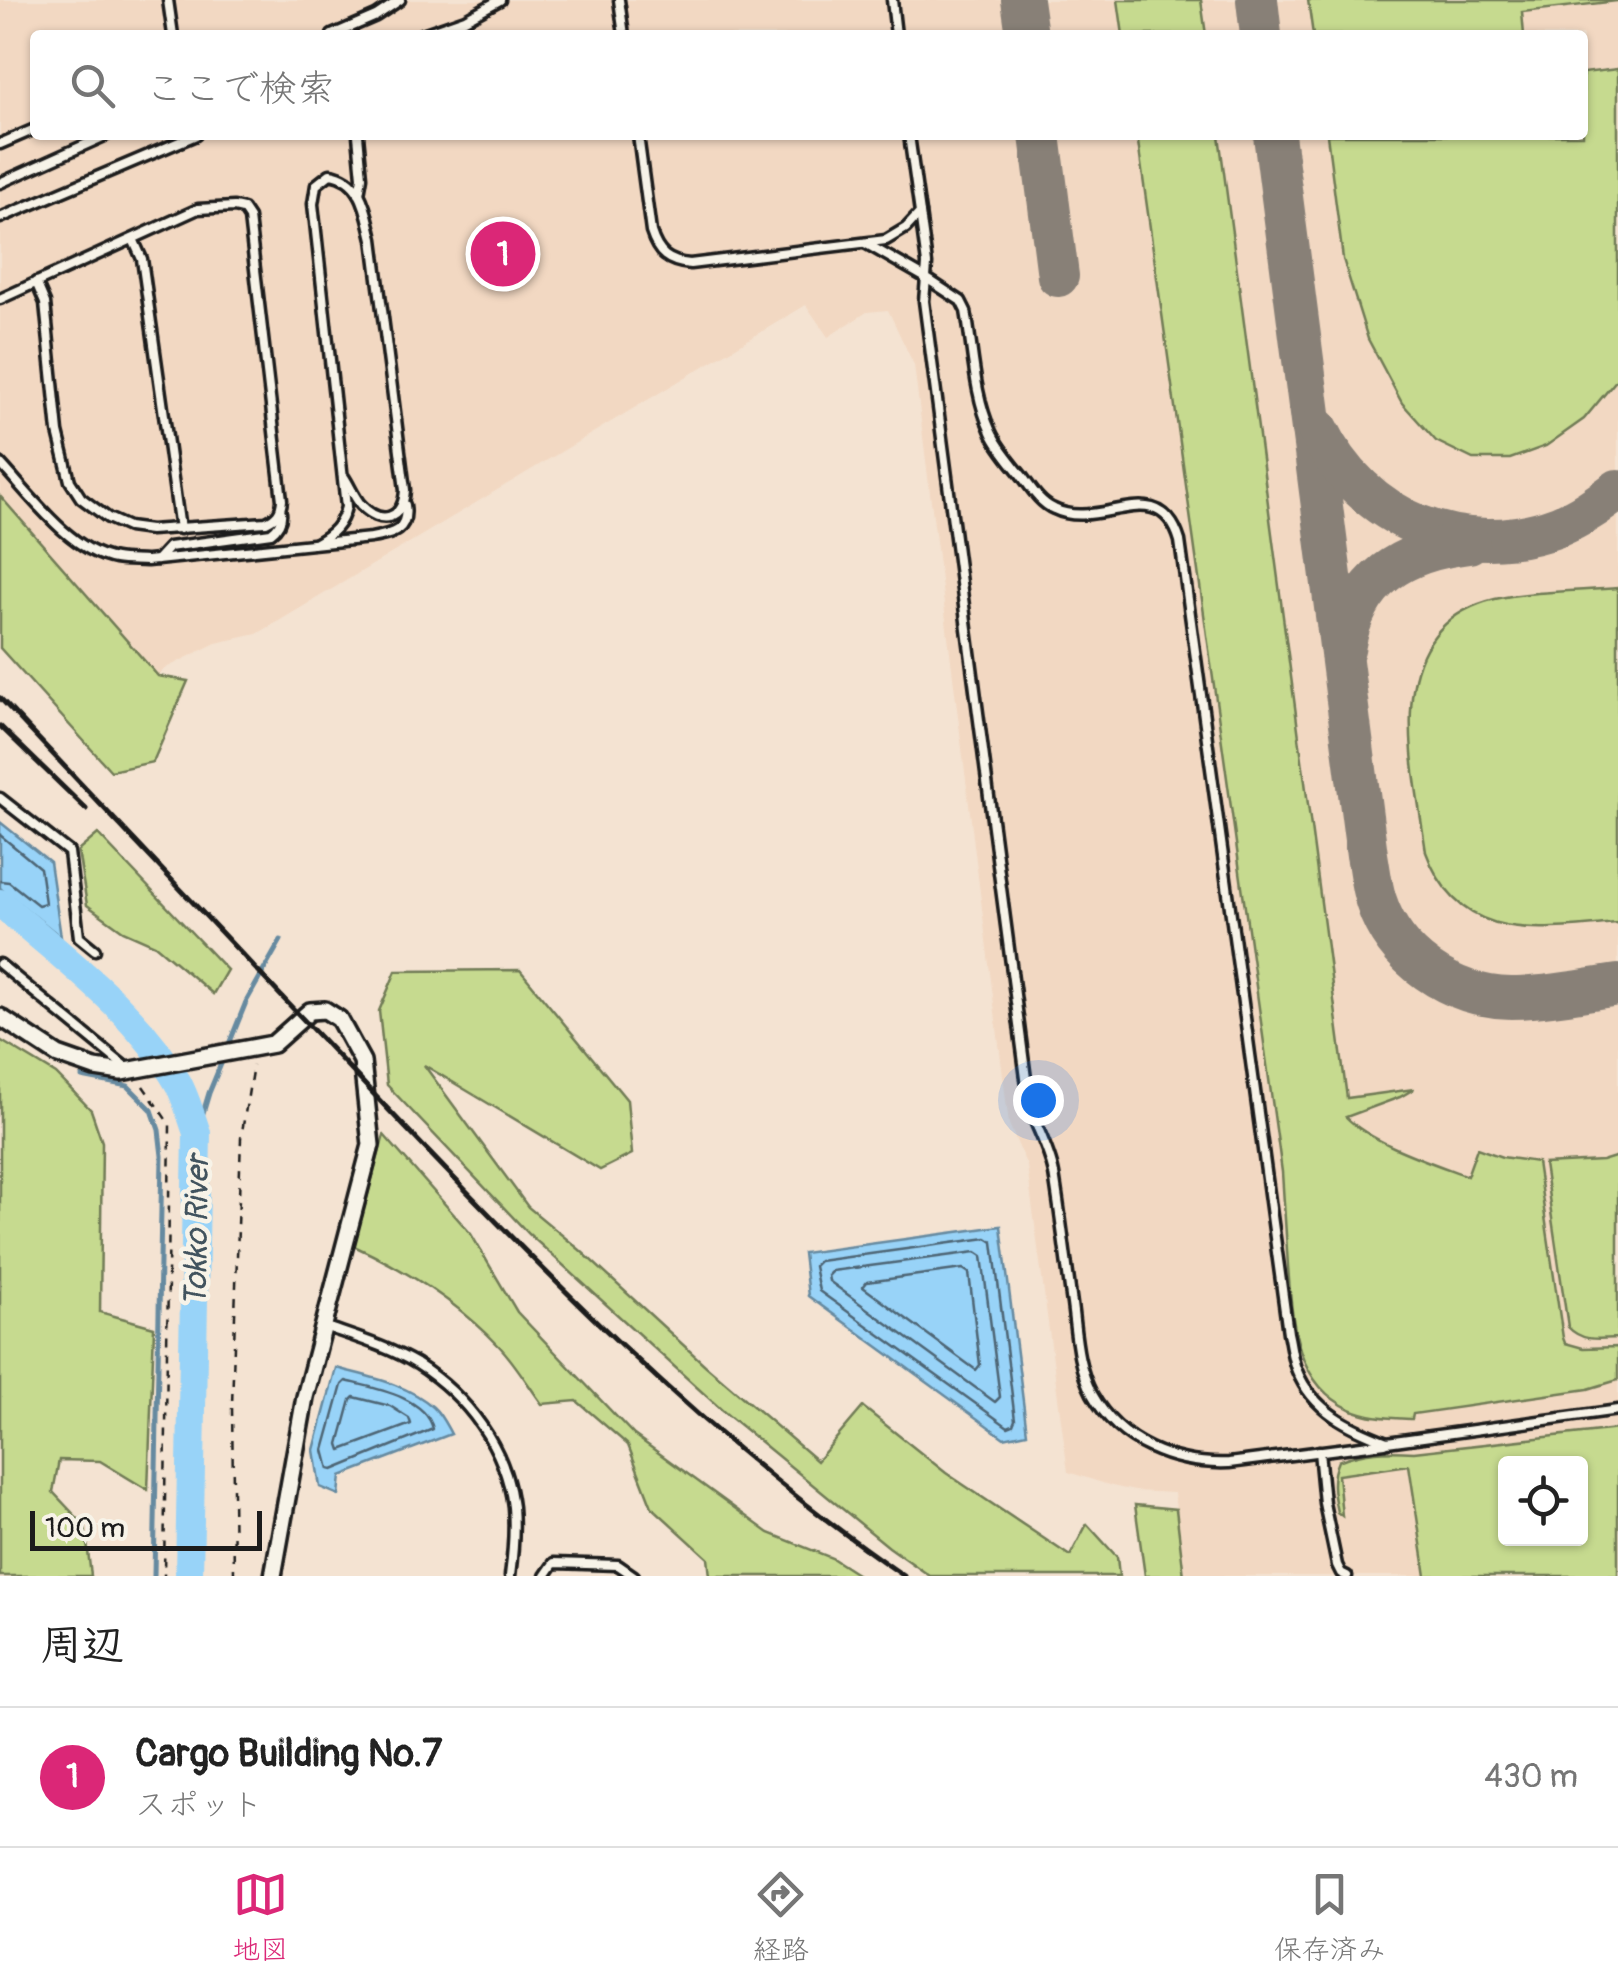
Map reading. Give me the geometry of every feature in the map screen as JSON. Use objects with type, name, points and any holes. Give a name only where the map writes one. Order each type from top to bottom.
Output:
[{"type":"street","points":[[0,1017],[58,1055],[94,1068],[130,1071],[272,1044],[310,1011],[326,1010],[340,1020],[362,1061],[371,1146],[304,1396],[273,1576]]},
{"type":"lane","points":[[168,0],[172,30]]},
{"type":"lane","points":[[344,30],[400,0]]},
{"type":"lane","points":[[433,30],[500,0]]},
{"type":"lane","points":[[619,0],[623,30]]},
{"type":"lane","points":[[892,0],[895,30]]},
{"type":"lane","points":[[0,144],[30,131]]},
{"type":"lane","points":[[0,183],[97,140]]},
{"type":"lane","points":[[0,218],[184,140]]},
{"type":"lane","points":[[358,140],[362,176],[359,194]]},
{"type":"lane","points":[[639,140],[651,232],[664,257],[676,263],[886,240],[906,228],[920,213]]},
{"type":"lane","points":[[911,140],[928,264],[924,301],[1030,1109],[1053,1168],[1080,1360],[1091,1392],[1104,1412],[1130,1436],[1160,1454],[1205,1464],[1320,1452],[1618,1410]]},
{"type":"lane","points":[[0,463],[74,539],[114,559],[157,560],[316,542],[333,544],[392,534],[404,524],[407,517],[374,239],[354,184],[330,174],[316,184],[313,193],[346,508],[342,521],[316,542]]},
{"type":"lane","points":[[0,299],[198,210],[234,206],[249,218],[282,520],[276,529],[261,536],[169,548],[157,560]]},
{"type":"lane","points":[[132,239],[142,260],[180,529]]},
{"type":"lane","points":[[865,242],[961,301],[990,431],[1038,496],[1053,509],[1074,514],[1152,506],[1166,513],[1175,524],[1186,580],[1288,1333],[1297,1372],[1316,1401],[1332,1416],[1387,1442]]},
{"type":"lane","points":[[36,282],[45,303],[58,432],[70,481],[81,498],[108,518],[128,527],[150,530],[266,522],[281,511]]},
{"type":"lane","points":[[344,477],[363,507],[373,514],[392,516],[400,511],[404,501]]},
{"type":"lane","points":[[0,798],[69,852],[78,937],[95,950]]},
{"type":"lane","points":[[0,964],[130,1071]]},
{"type":"lane","points":[[324,1326],[416,1364],[457,1394],[487,1431],[505,1469],[513,1505],[510,1576]]},
{"type":"lane","points":[[1320,1452],[1324,1503],[1337,1565],[1347,1576]]},
{"type":"lane","points":[[545,1576],[554,1563],[618,1564],[634,1576]]},
{"type":"path","points":[[234,1576],[232,1405],[240,1158],[254,1048]]},
{"type":"path","points":[[130,1071],[170,1126],[164,1576]]},
{"type":"shaded area","points":[[0,0],[1618,0],[1618,1576],[1184,1576],[1174,1493],[1135,1491],[1068,1472],[1027,1166],[1009,1124],[914,365],[888,310],[867,312],[828,337],[806,305],[257,634],[216,643],[164,669],[158,676],[0,496]]},
{"type":"green space","points":[[1118,0],[1201,0],[1205,30],[1122,30]]},
{"type":"green space","points":[[1308,0],[1618,0],[1522,12],[1524,30],[1312,30]]},
{"type":"green space","points":[[1618,69],[1618,378],[1584,419],[1546,446],[1510,459],[1473,459],[1436,441],[1402,403],[1368,339],[1343,259],[1328,140],[1588,140],[1588,72]]},
{"type":"green space","points":[[1138,140],[1220,140],[1347,1098],[1414,1089],[1346,1117],[1386,1144],[1467,1176],[1477,1148],[1502,1157],[1537,1162],[1563,1338],[1565,1343],[1583,1348],[1618,1347],[1618,1380],[1588,1389],[1413,1414],[1412,1419],[1358,1412],[1331,1398],[1307,1367],[1295,1328],[1282,1172]]},
{"type":"green space","points":[[0,496],[158,676],[188,681],[153,762],[111,771],[0,648]]},
{"type":"green space","points":[[1618,588],[1618,923],[1531,928],[1481,917],[1459,904],[1441,882],[1426,852],[1411,741],[1411,704],[1418,669],[1432,639],[1457,615],[1495,599]]},
{"type":"green space","points":[[98,834],[227,970],[213,994],[155,945],[123,931],[87,905],[78,851]]},
{"type":"green space","points":[[520,970],[627,1100],[632,1154],[600,1170],[424,1065],[528,1207],[817,1461],[863,1407],[946,1473],[1070,1556],[1087,1524],[1117,1557],[1119,1576],[930,1576],[724,1412],[529,1234],[387,1085],[379,1011],[396,971]]},
{"type":"green space","points":[[0,1040],[56,1074],[91,1110],[102,1142],[100,1312],[154,1327],[148,1490],[100,1461],[59,1460],[53,1492],[85,1526],[91,1576],[0,1576]]},
{"type":"green space","points":[[384,1135],[471,1234],[517,1312],[634,1435],[769,1533],[832,1558],[860,1576],[710,1576],[708,1558],[652,1507],[628,1445],[577,1401],[542,1404],[506,1354],[467,1316],[413,1277],[354,1246]]},
{"type":"green space","points":[[1618,1156],[1618,1338],[1591,1338],[1568,1327],[1544,1164],[1602,1161]]},
{"type":"green space","points":[[1618,1429],[1618,1576],[1426,1576],[1409,1465],[1338,1475],[1342,1516],[1337,1512],[1333,1492],[1338,1461],[1394,1451]]},
{"type":"green space","points":[[1135,1505],[1176,1509],[1184,1576],[1145,1576]]},
{"type":"water","points":[[0,822],[50,862],[61,937],[0,888]]},
{"type":"water","points":[[1001,1226],[1027,1433],[1004,1438],[808,1296],[803,1253]]},
{"type":"water","points":[[336,1368],[411,1392],[436,1410],[451,1434],[341,1476],[339,1495],[320,1487],[314,1450]]},
{"type":"waterway","name":"Tokko River","points":[[0,903],[96,986],[141,1032],[178,1083],[197,1133],[189,1576]]},
{"type":"waterway","points":[[227,1049],[246,1002],[281,940]]},
{"type":"waterway","points":[[197,1133],[223,1059]]},
{"type":"waterway","points":[[82,1077],[128,1086],[152,1110],[159,1130],[162,1156],[154,1576]]},
{"type":"taxiway","points":[[1022,0],[1026,30]]},
{"type":"taxiway","points":[[1257,0],[1260,30]]},
{"type":"taxiway","points":[[1041,140],[1058,276]]},
{"type":"taxiway","points":[[1275,140],[1376,901],[1396,940],[1411,956],[1447,982],[1467,990],[1524,998],[1618,985]]},
{"type":"taxiway","points":[[1318,429],[1337,461],[1388,510],[1419,526],[1452,535],[1487,539],[1523,536],[1559,526],[1618,490]]},
{"type":"taxiway","points":[[1344,649],[1359,604],[1386,572],[1423,553],[1469,543]]},
{"type":"railway","points":[[0,698],[430,1154],[558,1284],[759,1467],[904,1576]]},
{"type":"railway","points":[[0,726],[86,809]]},
{"type":"place","name":"Cargo Building No.7","points":[[503,254]]}]
